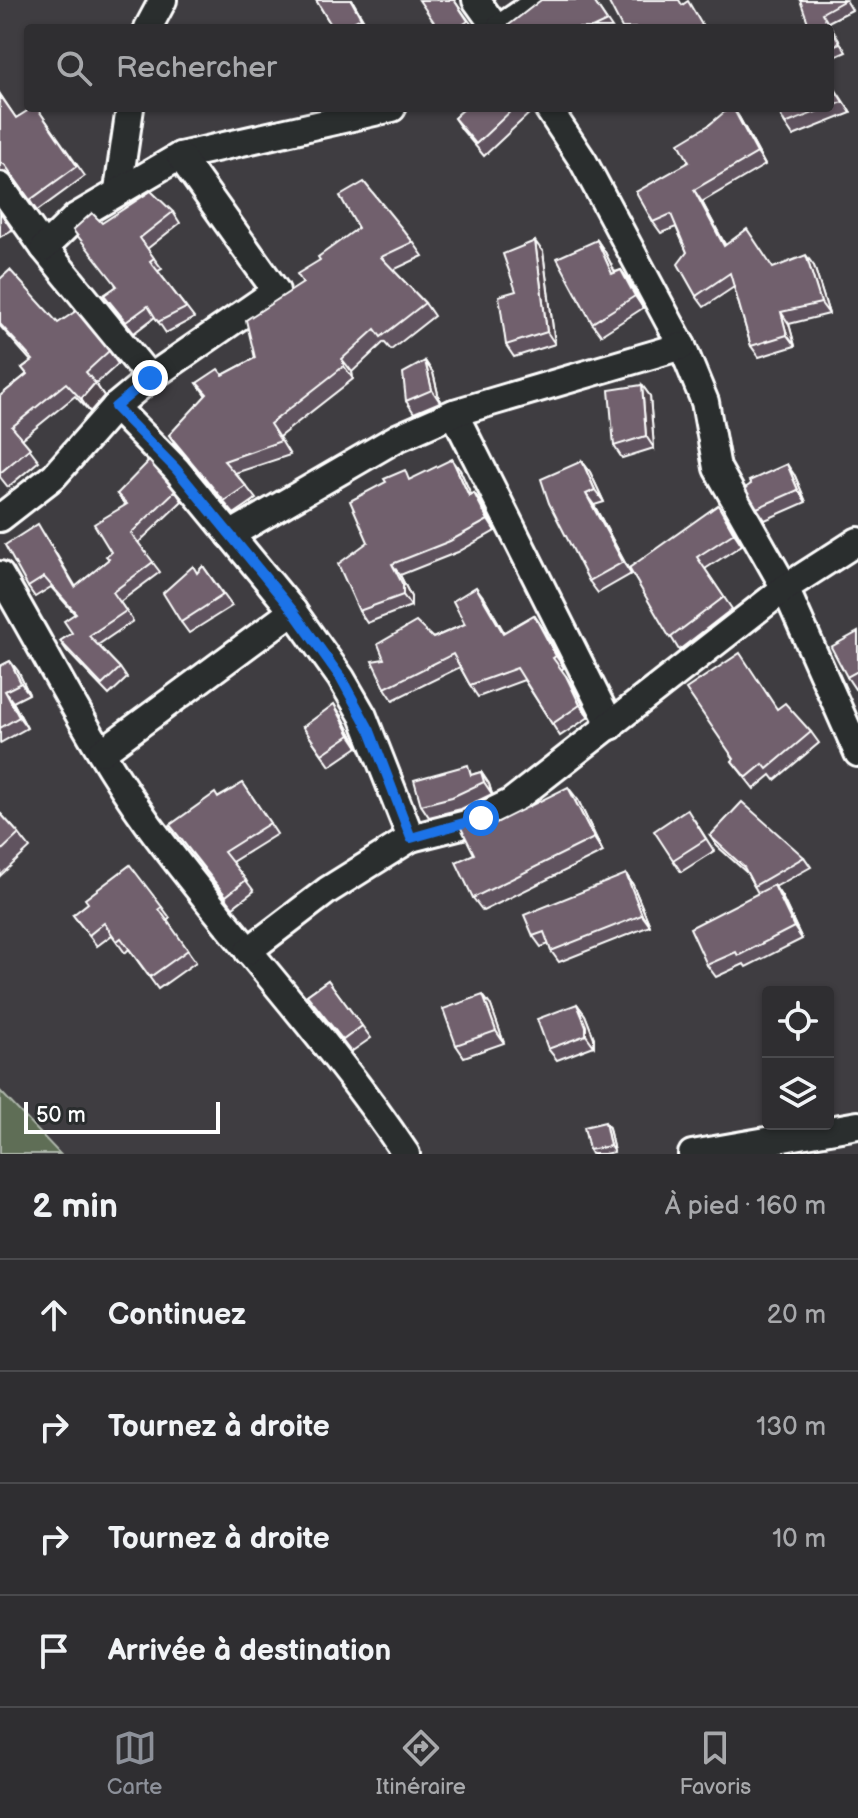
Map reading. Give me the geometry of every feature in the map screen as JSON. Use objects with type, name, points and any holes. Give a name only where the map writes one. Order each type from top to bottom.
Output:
[{"type":"street","points":[[150,24],[163,0]]},
{"type":"street","points":[[476,0],[495,24]]},
{"type":"street","points":[[504,24],[541,0]]},
{"type":"street","points":[[118,190],[129,112]]},
{"type":"street","points":[[44,248],[76,217],[180,156],[374,112]]},
{"type":"street","points":[[551,112],[583,161],[682,346],[705,402],[717,468],[785,588],[858,753]]},
{"type":"street","points":[[0,518],[54,476],[115,407],[150,378],[276,291],[180,156]]},
{"type":"street","points":[[0,186],[44,248],[150,378]]},
{"type":"street","points":[[230,535],[397,438],[454,413],[682,346]]},
{"type":"street","points":[[115,407],[176,469],[293,611],[358,707],[411,838]]},
{"type":"street","points":[[454,413],[611,726]]},
{"type":"street","points":[[248,951],[328,890],[411,838],[466,824],[495,812],[611,726],[785,588],[858,541]]},
{"type":"street","points":[[0,575],[102,752],[149,825],[302,1015],[406,1154]]},
{"type":"street","points":[[102,752],[293,611]]},
{"type":"street","points":[[692,1154],[858,1125]]},
{"type":"green space","points":[[0,1091],[60,1154],[0,1154]]},
{"type":"building","points":[[316,0],[351,0],[361,18],[350,24],[331,24]]},
{"type":"building","points":[[419,0],[454,0],[468,21],[464,24],[435,24]]},
{"type":"building","points":[[541,0],[593,0],[607,21],[601,24],[510,24]]},
{"type":"building","points":[[679,0],[682,5],[688,1],[701,24],[620,24],[608,1]]},
{"type":"building","points":[[800,0],[845,0],[822,13],[829,24],[809,24]]},
{"type":"building","points":[[834,88],[843,102],[834,105]]},
{"type":"building","points":[[0,95],[16,118],[26,112],[40,112],[77,166],[30,200],[0,162]]},
{"type":"building","points":[[461,112],[510,112],[476,144],[454,118]]},
{"type":"building","points":[[724,112],[735,112],[757,153],[694,190],[724,246],[747,229],[773,268],[806,255],[821,303],[781,312],[787,335],[751,346],[730,273],[696,296],[678,264],[687,252],[671,214],[653,222],[636,192],[689,162],[679,143]]},
{"type":"building","points":[[779,112],[816,112],[785,124]]},
{"type":"building","points":[[364,182],[413,242],[381,257],[425,303],[381,337],[375,329],[342,359],[344,366],[270,424],[281,441],[224,461],[246,486],[224,501],[169,435],[207,394],[197,383],[218,369],[223,375],[255,358],[246,320],[303,283],[297,274],[320,260],[318,257],[358,228],[340,196]]},
{"type":"building","points":[[151,191],[173,212],[140,238],[154,258],[150,261],[186,308],[158,322],[148,306],[126,322],[104,295],[117,286],[73,230],[92,213],[102,223]]},
{"type":"building","points":[[597,240],[612,274],[621,270],[635,296],[592,323],[557,258]]},
{"type":"building","points":[[535,241],[547,332],[506,345],[499,296],[516,291],[503,254]]},
{"type":"building","points":[[10,270],[58,323],[76,311],[109,351],[86,372],[95,383],[81,399],[66,383],[12,427],[30,448],[0,473],[0,396],[27,374],[22,368],[33,360],[0,324],[0,279]]},
{"type":"building","points":[[425,361],[432,390],[406,401],[403,373]]},
{"type":"building","points":[[642,385],[646,436],[614,446],[609,390]]},
{"type":"building","points":[[452,459],[469,496],[474,493],[488,520],[450,541],[392,564],[403,585],[403,595],[359,611],[338,564],[368,542],[350,501],[386,482],[384,479],[405,470],[409,480]]},
{"type":"building","points":[[149,461],[175,491],[131,533],[153,562],[113,592],[126,611],[89,636],[120,668],[102,685],[60,641],[72,633],[64,621],[76,613],[44,577],[28,587],[5,545],[38,524],[75,587],[109,559],[106,556],[111,552],[94,524],[127,504],[117,494]]},
{"type":"building","points":[[582,461],[595,490],[586,494],[623,562],[589,581],[549,503],[541,479]]},
{"type":"building","points":[[787,464],[798,490],[757,508],[745,488],[751,484],[749,481]]},
{"type":"building","points":[[718,505],[734,533],[697,557],[724,597],[670,638],[629,568]]},
{"type":"building","points":[[193,566],[197,573],[203,566],[223,595],[181,622],[163,593]]},
{"type":"building","points":[[476,587],[503,633],[534,615],[556,656],[553,658],[580,705],[552,724],[517,668],[470,685],[453,654],[385,688],[372,661],[384,659],[378,644],[416,622],[433,638],[465,624],[453,601]]},
{"type":"building","points":[[858,632],[858,671],[847,677],[831,647]]},
{"type":"building","points":[[740,653],[777,709],[785,703],[811,732],[767,769],[763,764],[746,778],[686,689]]},
{"type":"building","points":[[10,661],[21,683],[5,691],[19,717],[0,728],[0,666]]},
{"type":"building","points":[[334,704],[350,735],[322,754],[303,727]]},
{"type":"building","points":[[468,765],[471,775],[481,772],[484,782],[452,797],[421,805],[414,780]]},
{"type":"building","points":[[243,783],[270,823],[224,852],[246,880],[226,896],[170,825],[215,793],[218,798]]},
{"type":"building","points":[[568,787],[594,838],[473,898],[456,862],[474,854],[460,826],[492,811],[496,823]]},
{"type":"building","points":[[742,802],[804,857],[754,886],[744,867],[710,836]]},
{"type":"building","points":[[687,809],[706,839],[673,860],[654,831]]},
{"type":"building","points":[[0,813],[19,834],[0,852]]},
{"type":"building","points":[[130,865],[162,907],[159,909],[188,950],[150,977],[121,938],[117,941],[104,923],[89,935],[73,915],[88,903],[85,899]]},
{"type":"building","points":[[626,874],[642,915],[551,951],[544,932],[533,936],[524,915]]},
{"type":"building","points":[[774,885],[794,927],[738,956],[736,952],[707,965],[690,928]]},
{"type":"building","points":[[328,980],[362,1026],[343,1040],[307,995]]},
{"type":"building","points":[[483,995],[496,1031],[456,1045],[443,1009]]},
{"type":"building","points":[[577,1004],[586,1026],[586,1035],[548,1049],[537,1019]]},
{"type":"building","points":[[605,1122],[610,1146],[589,1150],[584,1127]]},
{"type":"route","points":[[150,378],[115,407],[176,469],[293,611],[341,678],[370,731],[411,838],[481,818]]}]
